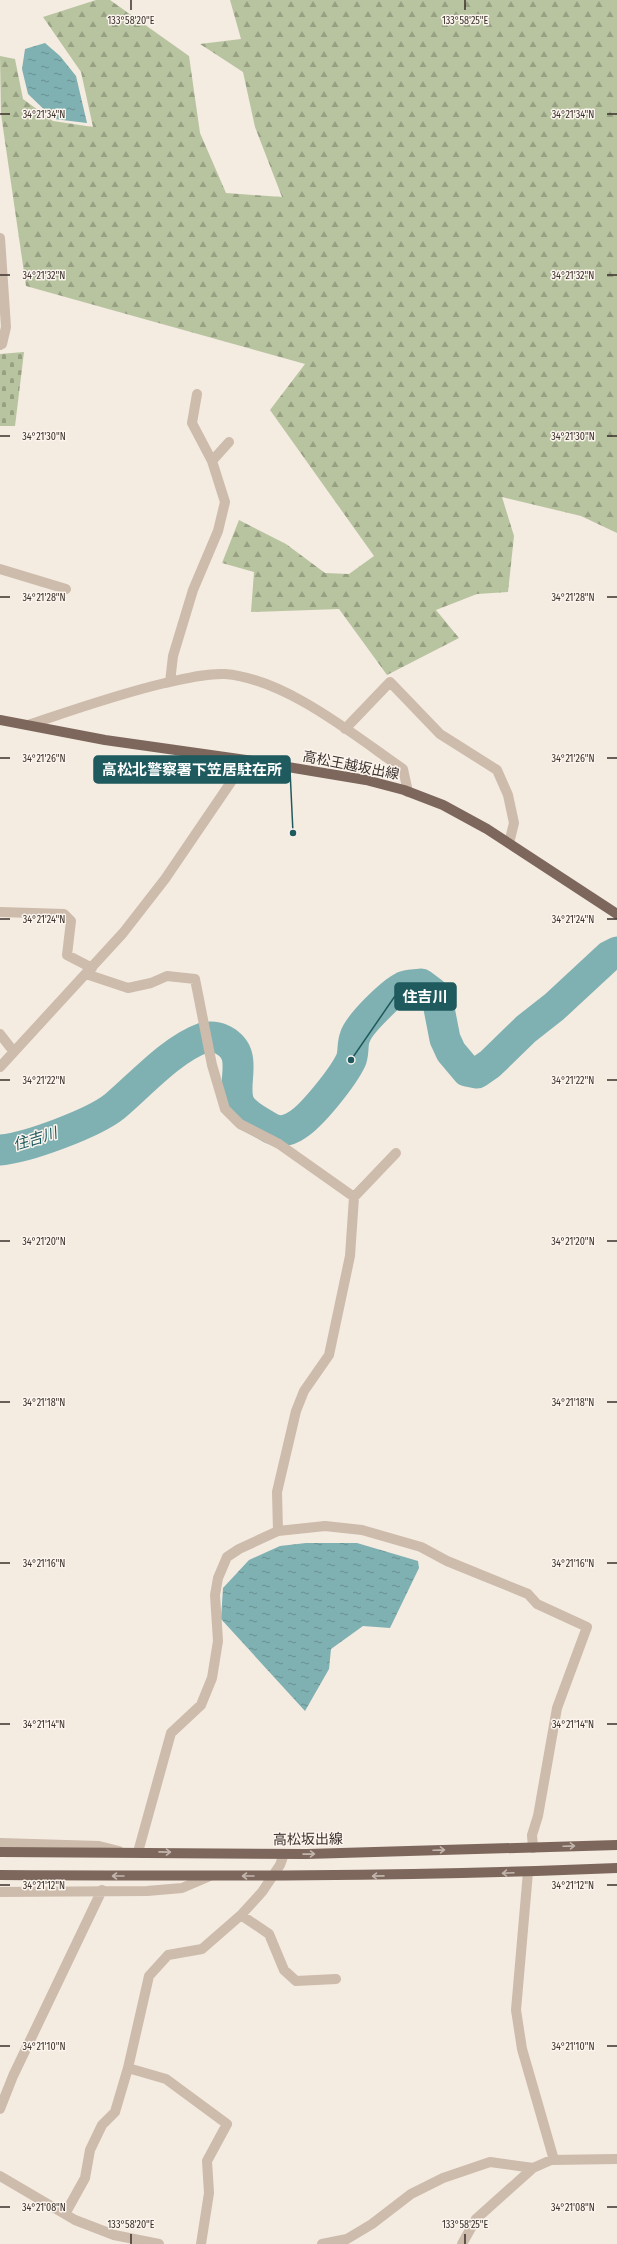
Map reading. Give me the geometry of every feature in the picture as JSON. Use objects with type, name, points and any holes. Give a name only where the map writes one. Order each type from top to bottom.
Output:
[{"type":"main road","name":"高松王越坂出線","points":[[0,720],[105,740],[246,760],[366,780],[408,792],[443,805],[509,843],[617,914]]},
{"type":"main road","name":"高松坂出線","points":[[0,1852],[121,1851],[284,1854],[617,1845]]},
{"type":"main road","points":[[0,1876],[272,1876],[528,1872],[617,1868]]},
{"type":"street","points":[[0,238],[6,327],[2,344],[0,345]]},
{"type":"street","points":[[170,682],[173,656],[190,598],[218,532],[225,502],[212,461],[192,422],[198,394]]},
{"type":"street","points":[[212,461],[229,442]]},
{"type":"street","points":[[0,569],[66,589]]},
{"type":"street","points":[[28,725],[132,691],[191,677],[224,674],[254,680],[292,695],[403,769],[408,792]]},
{"type":"street","points":[[345,729],[390,682],[440,734],[497,770],[508,795],[514,823],[509,843]]},
{"type":"street","points":[[0,1067],[123,933],[165,879],[246,760]]},
{"type":"street","points":[[0,912],[64,914],[71,921],[67,956],[89,971],[128,988],[151,983],[167,976],[195,979],[212,1065],[225,1109],[240,1124],[279,1144],[354,1197]]},
{"type":"street","points":[[0,1034],[14,1052]]},
{"type":"street","points":[[278,1531],[277,1492],[296,1411],[304,1391],[329,1355],[350,1256],[354,1197],[396,1153]]},
{"type":"street","points":[[138,1852],[171,1733],[201,1705],[212,1678],[218,1641],[214,1595],[218,1578],[227,1557],[239,1549],[278,1531],[325,1526],[362,1530],[421,1547],[447,1561],[528,1594],[537,1604],[587,1627],[557,1708],[538,1816],[532,1835],[533,1848]]},
{"type":"street","points":[[0,1843],[99,1846],[121,1851]]},
{"type":"street","points":[[65,2214],[85,2178],[90,2150],[102,2125],[115,2112],[128,2068],[149,1976],[168,1955],[202,1949],[241,1915],[262,1892],[284,1854]]},
{"type":"street","points":[[528,1872],[516,2010],[522,2049],[554,2160]]},
{"type":"street","points":[[0,1892],[182,1888],[210,1876]]},
{"type":"street","points":[[0,2109],[13,2076],[102,1890]]},
{"type":"street","points":[[241,1915],[269,1934],[284,1970],[296,1981],[336,1978]]},
{"type":"street","points":[[128,2068],[166,2078],[227,2124],[207,2161],[209,2193],[201,2244]]},
{"type":"street","points":[[462,2244],[476,2219],[532,2168],[554,2160],[617,2159]]},
{"type":"street","points":[[322,2244],[347,2238],[372,2224],[411,2194],[443,2178],[490,2162],[532,2168]]},
{"type":"street","points":[[0,2176],[65,2214],[114,2235],[159,2244]]},
{"type":"green space","points":[[96,0],[110,0],[189,56],[200,133],[226,193],[282,197],[255,127],[243,72],[200,44],[241,39],[230,0],[617,0],[617,533],[581,516],[502,497],[514,536],[508,592],[477,594],[436,610],[459,638],[387,675],[339,609],[251,612],[254,572],[222,563],[239,520],[286,544],[325,573],[349,574],[374,556],[270,410],[305,364],[26,286],[1,114],[0,56],[15,59],[23,99],[53,121],[93,127],[81,72],[43,17]]},
{"type":"green space","points":[[24,352],[15,426],[0,426],[0,354]]},
{"type":"water","points":[[45,43],[60,56],[76,76],[87,123],[54,119],[28,94],[22,69],[25,49]]},
{"type":"water","points":[[306,1543],[357,1543],[418,1561],[419,1568],[390,1628],[363,1626],[331,1649],[329,1669],[305,1711],[221,1619],[223,1588],[249,1560],[280,1546]]},
{"type":"waterway","name":"住吉川","points":[[0,1150],[43,1140],[77,1127],[105,1113],[180,1050],[191,1043],[208,1037],[223,1040],[231,1046],[236,1053],[238,1061],[237,1095],[241,1107],[251,1116],[274,1130],[282,1131],[290,1129],[311,1113],[327,1096],[341,1076],[351,1060],[354,1040],[362,1025],[376,1009],[398,990],[409,985],[421,984],[433,993],[438,1003],[445,1039],[451,1052],[467,1071],[477,1073],[490,1064],[526,1029],[554,1007],[609,956],[617,952]]},
{"type":"place","name":"高松北警察署下笠居駐在所","points":[[293,833]]},
{"type":"place","name":"住吉川","points":[[351,1060]]}]
